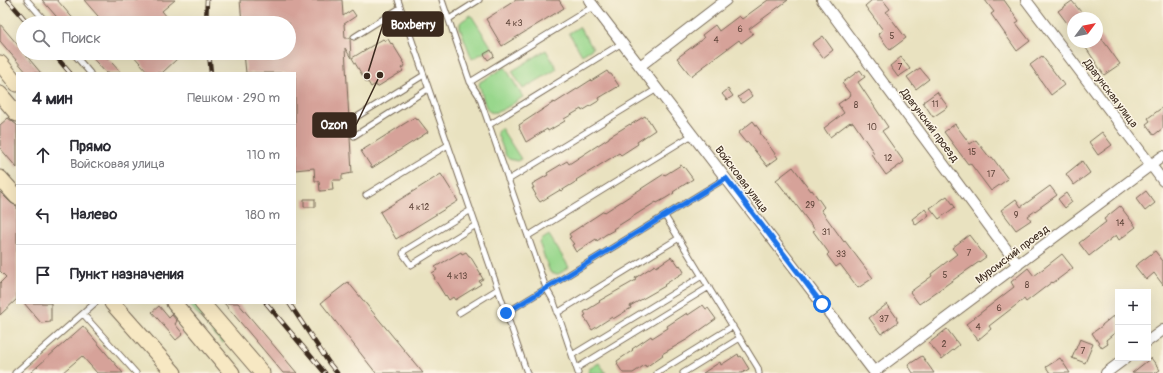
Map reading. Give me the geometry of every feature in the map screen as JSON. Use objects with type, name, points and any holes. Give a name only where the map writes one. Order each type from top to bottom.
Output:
[{"type":"main road","points":[[0,63],[16,83]]},
{"type":"main road","points":[[0,94],[16,113]]},
{"type":"main road","points":[[0,178],[16,196]]},
{"type":"main road","points":[[113,304],[174,373]]},
{"type":"main road","points":[[175,304],[232,373]]},
{"type":"main road","points":[[203,304],[262,373]]},
{"type":"street","points":[[640,66],[726,0]]},
{"type":"street","name":"Драгунский проезд","points":[[822,0],[1018,264]]},
{"type":"street","name":"Драгунская улица","points":[[1026,0],[1163,181]]},
{"type":"street","name":"Войсковая улица","points":[[591,3],[875,372]]},
{"type":"street","name":"Муромский проезд","points":[[875,372],[1163,156]]},
{"type":"street","points":[[1151,340],[1163,330]]},
{"type":"street","points":[[1106,373],[1122,361]]},
{"type":"lane","points":[[27,0],[41,16]]},
{"type":"lane","points":[[398,0],[527,373]]},
{"type":"lane","points":[[442,0],[470,82],[479,96],[546,288],[554,302],[578,371],[709,287]]},
{"type":"lane","points":[[449,19],[479,0]]},
{"type":"lane","points":[[470,82],[591,3]]},
{"type":"lane","points":[[354,37],[400,8]]},
{"type":"lane","points":[[489,125],[622,43]]},
{"type":"lane","points":[[79,60],[89,72]]},
{"type":"lane","points":[[355,118],[424,75]]},
{"type":"lane","points":[[508,180],[657,88]]},
{"type":"lane","points":[[354,136],[428,89]]},
{"type":"lane","points":[[528,236],[692,135]]},
{"type":"lane","points":[[366,195],[448,145]]},
{"type":"lane","points":[[506,313],[726,178]]},
{"type":"lane","points":[[471,210],[404,251],[404,254],[410,265],[476,225]]},
{"type":"lane","points":[[665,216],[733,326],[758,368],[759,373]]},
{"type":"lane","points":[[558,313],[679,238]]},
{"type":"lane","points":[[572,355],[702,276]]},
{"type":"lane","points":[[459,313],[498,289]]},
{"type":"lane","points":[[15,373],[94,304]]},
{"type":"lane","points":[[83,314],[136,373]]},
{"type":"lane","points":[[657,373],[733,326]]},
{"type":"lane","points":[[683,373],[740,338]]},
{"type":"green space","points":[[471,15],[492,48],[472,59],[460,28],[460,23]]},
{"type":"green space","points":[[579,27],[593,48],[582,55],[569,33]]},
{"type":"green space","points":[[546,50],[557,69],[523,89],[512,71]]},
{"type":"green space","points":[[505,67],[523,97],[505,109],[490,112],[487,109],[479,84]]},
{"type":"green space","points":[[501,128],[521,159],[517,161],[509,159],[506,156],[497,133]]},
{"type":"green space","points":[[549,235],[569,267],[558,274],[553,274],[550,272],[540,245],[542,240]]},
{"type":"green space","points":[[189,304],[198,304],[226,340],[223,343]]},
{"type":"green space","points":[[599,363],[606,373],[588,373],[589,369]]},
{"type":"building","points":[[42,0],[57,0],[71,16],[56,16]]},
{"type":"building","points":[[84,0],[175,0],[162,11],[166,16],[98,16]]},
{"type":"building","points":[[240,0],[342,0],[343,16],[352,10],[356,16],[344,24],[345,38],[350,38],[351,58],[345,48],[352,173],[342,175],[342,180],[332,180],[333,190],[320,191],[319,181],[315,181],[314,168],[296,170],[296,72],[246,72],[245,60],[296,60],[296,16],[241,16]]},
{"type":"building","points":[[516,0],[559,0],[564,8],[502,46],[486,19]]},
{"type":"building","points":[[768,0],[788,0],[749,29],[753,34],[741,43],[739,40],[691,76],[677,58],[704,38],[702,35],[715,25],[719,31],[739,16],[742,19]]},
{"type":"building","points":[[872,0],[883,0],[890,9],[886,12],[906,38],[890,50],[878,34],[883,30],[865,6]]},
{"type":"building","points":[[985,0],[1004,0],[1019,21],[1016,23],[1030,41],[1017,51],[991,14],[994,12]]},
{"type":"building","points":[[1072,1],[1081,12],[1067,12],[1067,23],[1058,11]]},
{"type":"building","points":[[0,24],[16,43],[16,60],[0,41]]},
{"type":"building","points":[[823,36],[833,50],[823,58],[812,44]]},
{"type":"building","points":[[383,39],[385,41],[388,39],[391,44],[392,43],[405,66],[401,68],[403,71],[377,87],[376,84],[371,87],[352,58]]},
{"type":"building","points":[[1103,40],[1120,64],[1104,75],[1086,48],[1103,48]]},
{"type":"building","points":[[491,50],[494,56],[488,60],[484,54]]},
{"type":"building","points":[[1042,56],[1064,85],[1051,95],[1030,65]]},
{"type":"building","points":[[901,57],[910,69],[898,77],[890,66]]},
{"type":"building","points":[[16,60],[30,60],[40,72],[26,72]]},
{"type":"building","points":[[94,60],[109,60],[120,72],[105,72]]},
{"type":"building","points":[[137,60],[176,60],[163,72],[148,72]]},
{"type":"building","points":[[920,68],[929,79],[916,89],[907,77]]},
{"type":"building","points":[[860,70],[865,77],[858,82],[888,127],[882,131],[904,162],[886,175],[871,154],[874,153],[853,122],[850,122],[830,137],[824,128],[844,113],[838,104],[851,95],[842,83]]},
{"type":"building","points":[[607,71],[611,74],[619,86],[599,98],[600,100],[582,111],[581,109],[564,119],[565,121],[548,131],[547,129],[526,142],[519,125],[554,102],[555,103]]},
{"type":"building","points":[[728,89],[733,96],[727,100],[722,94]]},
{"type":"building","points":[[748,90],[752,96],[743,103],[738,97]]},
{"type":"building","points":[[937,92],[948,107],[933,117],[923,102]]},
{"type":"building","points":[[1163,107],[1163,128],[1154,135],[1146,124],[1150,121],[1148,118]]},
{"type":"building","points":[[645,116],[655,130],[637,142],[638,144],[621,155],[619,153],[561,191],[560,190],[540,202],[535,195],[532,184],[548,175],[547,173],[567,161],[569,164],[609,137]]},
{"type":"building","points":[[415,117],[428,132],[372,168],[361,151]]},
{"type":"building","points":[[8,118],[16,124],[16,167],[0,148],[0,125]]},
{"type":"building","points":[[753,121],[778,158],[767,166],[748,142],[746,143],[738,133]]},
{"type":"building","points":[[955,124],[970,144],[976,140],[990,158],[992,157],[1008,179],[991,191],[944,132]]},
{"type":"building","points":[[1102,132],[1112,145],[1098,155],[1089,142]]},
{"type":"building","points":[[1082,161],[1090,173],[1074,185],[1066,174]]},
{"type":"building","points":[[681,165],[693,179],[666,198],[657,203],[656,202],[597,241],[596,239],[576,252],[572,245],[574,244],[569,238],[571,237],[569,234],[664,174],[665,175]]},
{"type":"building","points":[[793,167],[824,207],[821,210],[844,242],[845,241],[873,278],[858,288],[840,264],[836,267],[827,255],[829,253],[813,231],[815,230],[776,180]]},
{"type":"building","points":[[441,174],[458,201],[396,239],[380,212]]},
{"type":"building","points":[[1050,186],[1057,195],[1028,216],[1031,220],[1016,230],[1001,210],[1016,199],[1021,207]]},
{"type":"building","points":[[1146,191],[1155,203],[1145,211],[1136,199]]},
{"type":"building","points":[[0,192],[11,203],[16,206],[16,300],[0,315],[0,283],[6,277],[0,271]]},
{"type":"building","points":[[1066,193],[1072,202],[1065,208],[1058,199]]},
{"type":"building","points":[[947,196],[955,207],[939,219],[930,208]]},
{"type":"building","points":[[304,199],[315,199],[315,207],[304,207]]},
{"type":"building","points":[[1120,206],[1136,227],[1119,240],[1116,235],[1089,256],[1079,243],[1106,222],[1104,219]]},
{"type":"building","points":[[925,209],[929,215],[916,225],[912,219]]},
{"type":"building","points":[[969,235],[986,257],[919,304],[910,292],[932,276],[931,274],[957,254],[952,248]]},
{"type":"building","points":[[1155,251],[1163,261],[1163,285],[1154,273],[1146,280],[1135,266]]},
{"type":"building","points":[[461,252],[462,254],[466,252],[470,256],[483,279],[479,281],[481,284],[455,300],[453,297],[449,300],[446,295],[445,296],[432,273],[437,270],[435,267]]},
{"type":"building","points":[[1062,254],[1073,268],[1026,302],[1024,299],[989,326],[991,329],[978,340],[966,324],[1014,287],[1011,282],[1028,268],[1034,276]]},
{"type":"building","points":[[671,257],[679,266],[680,265],[684,272],[664,285],[665,286],[630,306],[631,308],[613,319],[612,317],[592,330],[584,316],[586,315],[584,312],[600,302],[599,301],[636,280],[635,278],[655,265],[656,267]]},
{"type":"building","points":[[348,282],[423,373],[376,373],[321,303]]},
{"type":"building","points":[[25,304],[51,304],[51,322],[41,323]]},
{"type":"building","points":[[225,304],[239,304],[297,373],[283,373]]},
{"type":"building","points":[[887,304],[897,318],[896,319],[898,322],[881,334],[869,318]]},
{"type":"building","points":[[703,305],[706,309],[708,308],[716,319],[688,339],[662,354],[663,355],[646,367],[645,365],[633,373],[623,373],[617,364],[617,361],[651,336],[652,338],[687,313],[688,315]]},
{"type":"building","points":[[159,306],[169,318],[172,315],[177,321],[175,324],[183,334],[176,340],[152,312]]},
{"type":"building","points":[[1113,316],[1115,318],[1115,332],[1106,340],[1108,344],[1102,348],[1092,333]]},
{"type":"building","points":[[83,326],[123,373],[97,373],[82,356],[62,373],[30,373]]},
{"type":"building","points":[[947,329],[959,345],[942,359],[929,343]]},
{"type":"building","points":[[1080,339],[1093,344],[1085,363],[1072,358]]},
{"type":"building","points":[[738,354],[739,357],[741,356],[749,369],[742,373],[703,373],[720,362],[721,365]]},
{"type":"building","points":[[922,356],[934,373],[913,373],[908,365]]},
{"type":"building","points":[[1060,358],[1070,373],[1050,373],[1046,367]]},
{"type":"building","points":[[1151,358],[1160,370],[1155,373],[1132,373],[1147,361],[1151,361]]},
{"type":"railway","points":[[8,0],[22,16]]},
{"type":"railway","points":[[206,16],[207,0]]},
{"type":"railway","points":[[59,60],[69,72]]},
{"type":"railway","points":[[210,60],[211,72]]},
{"type":"railway","points":[[267,304],[325,373]]},
{"type":"railway","points":[[290,304],[337,373]]},
{"type":"place","name":"Ozon","points":[[380,75]]},
{"type":"place","name":"Boxberry","points":[[367,76]]},
{"type":"route","points":[[506,313],[726,178],[822,304]]}]
